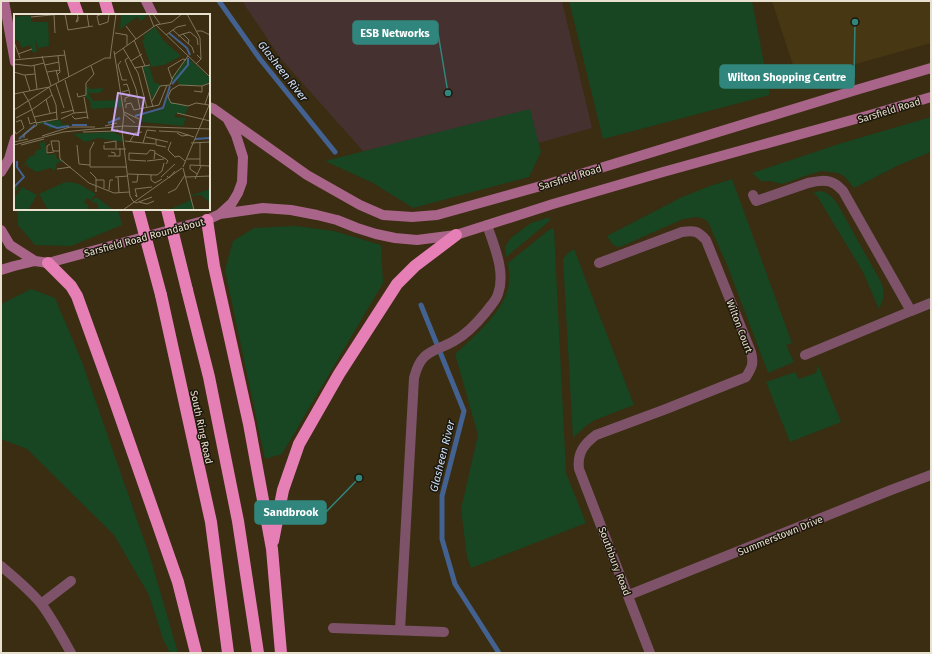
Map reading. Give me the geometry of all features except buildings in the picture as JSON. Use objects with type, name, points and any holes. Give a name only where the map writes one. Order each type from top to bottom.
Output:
[{"type":"highway","points":[[74,1],[78,14]]},
{"type":"highway","points":[[105,1],[109,14]]},
{"type":"highway","name":"South Ring Road","points":[[138,210],[161,295],[211,522],[228,653]]},
{"type":"highway","name":"South Ring Road","points":[[167,210],[208,377],[238,521],[258,653]]},
{"type":"highway","points":[[207,220],[214,266],[249,424],[272,549],[281,653]]},
{"type":"highway","points":[[272,549],[283,490],[299,444],[339,374],[397,284],[415,266],[456,235]]},
{"type":"highway","points":[[48,263],[71,286],[77,296],[178,582],[196,653]]},
{"type":"main road","points":[[4,1],[14,56]]},
{"type":"main road","points":[[146,1],[152,14]]},
{"type":"main road","name":"Sarsfield Road","points":[[227,118],[307,175],[360,206],[383,215],[412,217],[436,215],[548,184],[931,68]]},
{"type":"main road","name":"Sarsfield Road","points":[[220,214],[263,208],[291,210],[337,220],[376,234],[395,238],[417,240],[456,235],[553,204],[663,172],[870,116],[931,97]]},
{"type":"main road","points":[[210,107],[227,118]]},
{"type":"main road","name":"Sarsfield Road Roundabout","points":[[1,230],[10,245],[35,261],[48,263],[207,220],[220,214],[232,203],[242,182],[242,157],[236,135],[227,118]]},
{"type":"main road","points":[[1,172],[12,156],[14,145]]},
{"type":"main road","points":[[1,270],[35,261]]},
{"type":"street","points":[[753,195],[756,202],[816,181],[826,181],[835,184],[843,191],[911,311]]},
{"type":"street","points":[[400,630],[414,378],[420,361],[427,354],[455,341],[468,331],[478,322],[498,295],[500,285],[499,266],[487,225]]},
{"type":"street","name":"Wilton Court","points":[[579,469],[578,461],[580,454],[589,440],[596,435],[746,377],[752,367],[753,359],[706,240],[702,235],[696,232],[682,232],[599,263]]},
{"type":"street","points":[[805,356],[931,302]]},
{"type":"street","name":"Southbury Road","points":[[579,469],[629,595],[650,653]]},
{"type":"street","name":"Summerstown Drive","points":[[629,595],[891,490],[931,476]]},
{"type":"street","points":[[1,566],[24,586],[41,604],[71,653]]},
{"type":"street","points":[[41,604],[71,581]]},
{"type":"street","points":[[333,628],[444,632]]},
{"type":"shaded area","points":[[242,1],[562,1],[592,128],[420,176],[371,160],[281,59]]},
{"type":"shaded area","points":[[772,1],[931,1],[931,43],[798,80]]},
{"type":"green space","points":[[569,1],[752,1],[770,95],[603,139]]},
{"type":"green space","points":[[530,109],[541,152],[529,177],[413,208],[373,183],[325,161]]},
{"type":"green space","points":[[931,117],[931,152],[899,165],[854,188],[845,177],[838,173],[821,171],[782,184],[770,181],[761,181],[752,173],[842,143]]},
{"type":"green space","points":[[732,179],[792,343],[786,345],[794,362],[768,373],[727,265],[708,222],[697,217],[683,219],[620,247],[614,245],[607,236],[682,197]]},
{"type":"green space","points":[[820,191],[828,194],[838,205],[881,282],[883,296],[879,309],[863,272],[817,196],[813,193]]},
{"type":"green space","points":[[17,210],[118,210],[122,225],[71,246],[35,245],[18,225]]},
{"type":"green space","points":[[550,217],[550,220],[546,224],[506,257],[505,247],[512,237],[531,223]]},
{"type":"green space","points":[[296,226],[334,231],[381,245],[383,283],[282,454],[265,459],[225,270],[233,241],[254,228]]},
{"type":"green space","points":[[550,229],[554,229],[566,473],[586,523],[471,568],[467,557],[461,509],[478,435],[455,354],[488,322],[502,303],[507,294],[509,284],[508,263]]},
{"type":"green space","points":[[574,249],[634,405],[595,420],[573,438],[563,259]]},
{"type":"green space","points":[[31,289],[55,298],[82,362],[151,560],[178,653],[170,653],[163,639],[149,595],[114,535],[27,449],[1,439],[1,304]]},
{"type":"green space","points":[[818,365],[841,422],[790,442],[766,382],[795,372],[799,379],[816,373]]},
{"type":"waterway","name":"Glasheen River","points":[[219,1],[260,59],[335,152]]},
{"type":"waterway","name":"Glasheen River","points":[[421,305],[464,411],[442,496],[442,539],[455,584],[499,653]]},
{"type":"place","name":"Wilton Shopping Centre","points":[[855,22]]},
{"type":"place","name":"ESB Networks","points":[[448,93]]},
{"type":"place","name":"Sandbrook","points":[[359,478]]}]
